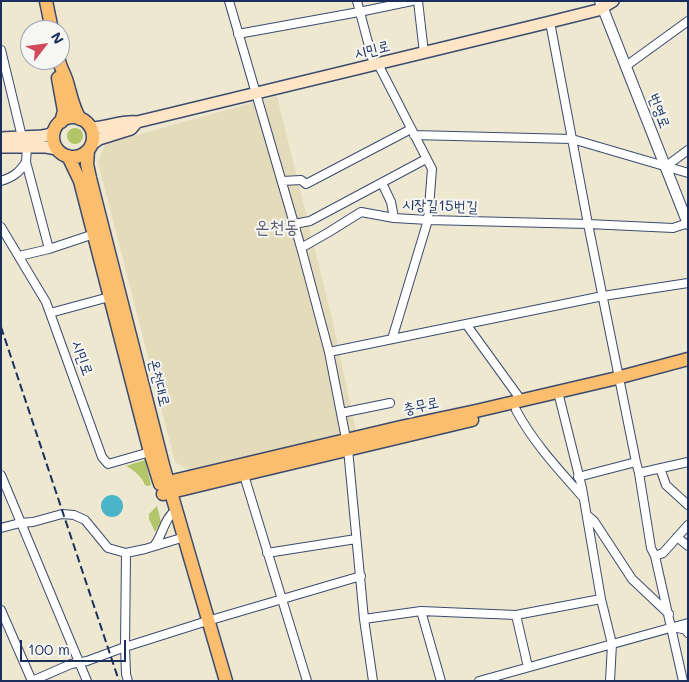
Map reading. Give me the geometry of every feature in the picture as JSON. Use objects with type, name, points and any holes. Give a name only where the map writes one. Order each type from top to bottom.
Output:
[{"type":"main road","points":[[46,1],[50,20]]},
{"type":"main road","name":"시민로","points":[[90,128],[101,128],[129,121],[137,122],[257,94],[592,12],[605,4]]},
{"type":"main road","points":[[59,70],[58,77],[64,110],[54,141],[63,152]]},
{"type":"main road","points":[[63,70],[74,110],[80,119]]},
{"type":"main road","points":[[1,138],[25,142],[46,147],[77,157],[83,155],[90,148],[93,134],[87,123],[80,119],[70,118],[48,135],[25,142],[1,147]]},
{"type":"main road","name":"시민로","points":[[90,148],[98,139],[131,129],[137,122]]},
{"type":"main road","name":"온천대로","points":[[90,148],[87,164],[115,296],[150,452],[165,488]]},
{"type":"main road","name":"온천대로","points":[[63,152],[80,181],[94,234],[115,296],[165,488],[173,512],[178,539],[226,681]]},
{"type":"main road","name":"충무로","points":[[619,381],[688,359]]},
{"type":"main road","name":"충무로","points":[[165,488],[619,381],[688,367]]},
{"type":"main road","name":"충무로","points":[[347,445],[422,422],[518,405]]},
{"type":"main road","name":"온천대로","points":[[173,512],[185,536],[221,681]]},
{"type":"street","points":[[238,1],[230,2],[238,34],[282,181],[329,352],[347,445],[364,619],[373,681]]},
{"type":"street","points":[[357,1],[376,64],[432,169],[428,220],[392,340]]},
{"type":"street","points":[[238,34],[412,1]]},
{"type":"street","points":[[418,1],[424,53]]},
{"type":"street","name":"번영로","points":[[605,4],[626,66],[688,223]]},
{"type":"street","points":[[626,66],[688,21]]},
{"type":"street","points":[[550,22],[588,224],[639,473],[651,548],[655,556],[684,681]]},
{"type":"street","points":[[1,50],[25,142],[26,162],[50,249]]},
{"type":"street","points":[[282,181],[301,180],[306,184],[413,132],[572,139],[688,173]]},
{"type":"street","points":[[665,166],[688,150]]},
{"type":"street","points":[[294,224],[310,221],[426,159]]},
{"type":"street","points":[[1,181],[10,178],[21,170],[26,162]]},
{"type":"street","points":[[382,182],[391,202],[394,218]]},
{"type":"street","name":"시장길15번길","points":[[301,248],[361,212],[394,218],[428,220],[673,228],[688,223]]},
{"type":"street","name":"시민로","points":[[1,227],[46,302],[102,457],[108,464],[150,452]]},
{"type":"street","points":[[19,256],[50,249],[94,234]]},
{"type":"street","points":[[329,352],[603,296],[688,283]]},
{"type":"street","points":[[50,314],[115,296]]},
{"type":"street","points":[[466,324],[518,405],[524,424],[538,446],[583,498]]},
{"type":"street","points":[[559,395],[587,515],[612,644],[610,681]]},
{"type":"street","points":[[341,414],[390,403]]},
{"type":"street","points":[[578,477],[636,462]]},
{"type":"street","points":[[639,473],[688,462]]},
{"type":"street","points":[[660,468],[666,484],[688,505]]},
{"type":"street","points":[[242,469],[307,681]]},
{"type":"street","points":[[1,475],[87,681]]},
{"type":"street","points":[[154,546],[173,512]]},
{"type":"street","points":[[1,528],[62,514],[74,515],[85,520],[108,548],[126,553],[145,550],[178,539]]},
{"type":"street","points":[[587,515],[594,521],[632,579],[669,614]]},
{"type":"street","points":[[655,556],[663,553],[688,525]]},
{"type":"street","points":[[677,537],[688,546]]},
{"type":"street","points":[[267,554],[356,539]]},
{"type":"street","points":[[126,553],[125,647],[128,681]]},
{"type":"street","points":[[1,610],[32,681],[71,664],[87,661],[206,621],[360,576]]},
{"type":"street","points":[[364,619],[422,611],[516,615],[602,599]]},
{"type":"street","points":[[422,611],[441,681]]},
{"type":"street","points":[[516,615],[528,667]]},
{"type":"street","points":[[479,681],[688,623]]},
{"type":"street","points":[[672,627],[686,630],[688,633]]},
{"type":"shaded area","points":[[277,96],[333,323],[356,431],[189,470],[175,462],[98,162],[105,144]]},
{"type":"green space","points":[[75,128],[81,130],[83,136],[81,142],[75,144],[69,142],[67,136],[69,130]]},
{"type":"green space","points":[[145,460],[151,485],[148,486],[126,466]]},
{"type":"green space","points":[[157,506],[161,522],[155,532],[149,519],[149,514]]},
{"type":"water","points":[[112,495],[120,498],[123,506],[120,514],[112,517],[104,514],[101,506],[104,498]]},
{"type":"railway","points":[[1,327],[119,681]]},
{"type":"district","name":"온천동","points":[[277,227]]}]
